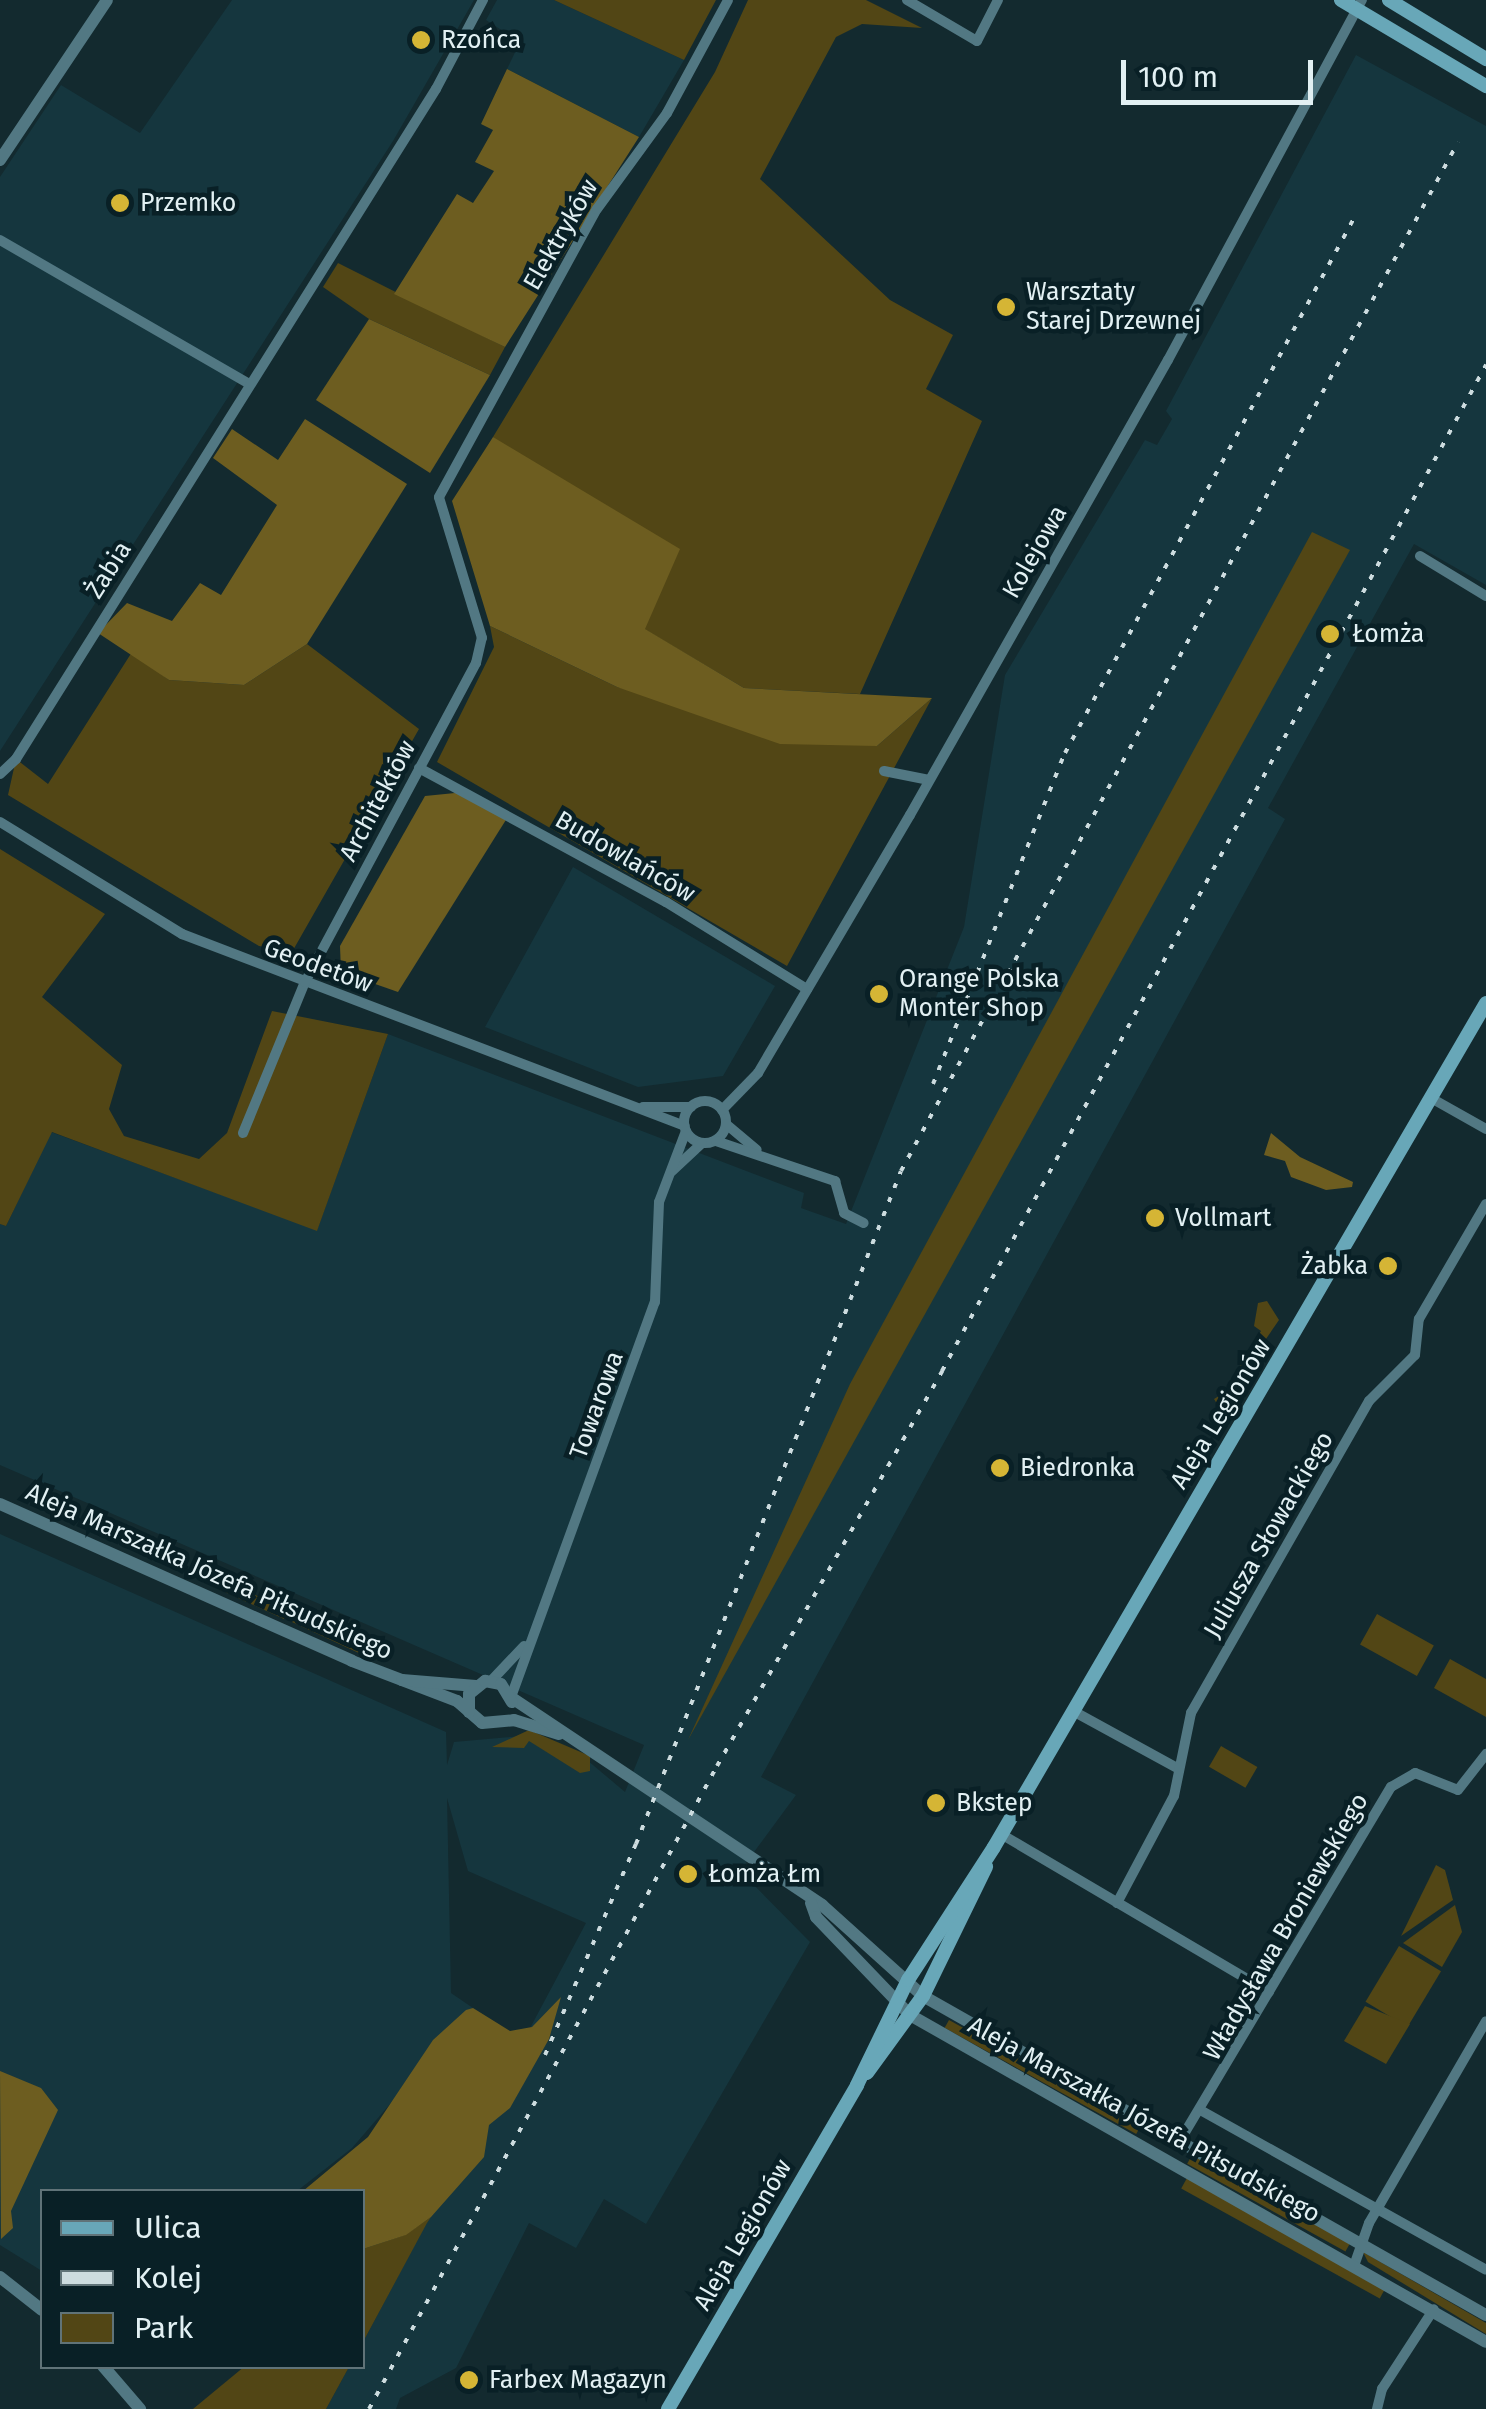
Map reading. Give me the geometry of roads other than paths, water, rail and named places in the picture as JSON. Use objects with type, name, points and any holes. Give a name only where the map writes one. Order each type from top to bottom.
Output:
[{"type":"main road","points":[[1341,0],[1360,5],[1486,86]]},
{"type":"main road","points":[[1388,0],[1486,59]]},
{"type":"main road","name":"Aleja Legionów","points":[[668,2409],[857,2085],[894,2004],[998,1840],[1486,1003]]},
{"type":"main road","name":"Aleja Legionów","points":[[857,2085],[923,1996],[998,1840]]},
{"type":"street","points":[[0,160],[107,0]]},
{"type":"street","name":"Żabia","points":[[0,774],[16,759],[436,89],[483,0]]},
{"type":"street","name":"Elektryków","points":[[482,638],[439,497],[597,209],[668,113],[728,0]]},
{"type":"street","points":[[907,0],[977,40],[998,0]]},
{"type":"street","name":"Kolejowa","points":[[722,1110],[752,1082],[929,780],[1360,5]]},
{"type":"street","points":[[0,240],[249,384]]},
{"type":"street","points":[[1420,556],[1486,596]]},
{"type":"street","name":"Architektów","points":[[243,1133],[304,982],[476,663],[482,638]]},
{"type":"street","name":"Budowlańców","points":[[419,768],[666,902],[807,989]]},
{"type":"street","points":[[884,771],[929,780]]},
{"type":"street","name":"Geodetów","points":[[0,822],[182,934],[642,1107],[686,1129]]},
{"type":"street","points":[[1431,1098],[1486,1130]]},
{"type":"street","points":[[642,1107],[691,1107],[710,1102],[722,1110],[726,1124],[758,1151]]},
{"type":"street","points":[[691,1107],[686,1129],[702,1143]]},
{"type":"street","points":[[716,1140],[726,1124]]},
{"type":"street","name":"Towarowa","points":[[511,1698],[525,1645],[655,1302],[659,1202],[686,1129]]},
{"type":"street","points":[[671,1172],[702,1143],[716,1140],[758,1151],[835,1181],[844,1213],[864,1223]]},
{"type":"street","name":"Juliusza Słowackiego","points":[[1118,1903],[1174,1796],[1191,1713],[1369,1402],[1415,1355],[1419,1318],[1486,1204]]},
{"type":"street","name":"Aleja Marszałka Józefa Piłsudskiego","points":[[0,1504],[470,1712],[486,1725],[504,1720],[566,1733]]},
{"type":"street","name":"Towarowa","points":[[490,1681],[525,1645]]},
{"type":"street","name":"Aleja Marszałka Józefa Piłsudskiego","points":[[399,1680],[476,1686],[490,1681],[850,1927],[923,1996],[1360,2240],[1486,2315]]},
{"type":"street","points":[[470,1712],[476,1686]]},
{"type":"street","points":[[504,1720],[511,1698]]},
{"type":"street","points":[[1073,1711],[1177,1768]]},
{"type":"street","name":"Władysława Broniewskiego","points":[[1181,2139],[1202,2111],[1399,1777],[1423,1775],[1458,1790],[1486,1754]]},
{"type":"street","points":[[998,1840],[1118,1903],[1270,1992]]},
{"type":"street","name":"Aleja Marszałka Józefa Piłsudskiego","points":[[811,1903],[816,1917],[894,2004],[910,2016],[1355,2263],[1486,2342]]},
{"type":"street","points":[[1355,2263],[1360,2240],[1486,2021]]},
{"type":"street","points":[[1202,2111],[1486,2270]]},
{"type":"street","points":[[0,2277],[40,2308]]},
{"type":"street","points":[[1377,2409],[1382,2390],[1434,2309]]},
{"type":"street","points":[[105,2369],[140,2409]]},
{"type":"railway","points":[[545,2055],[636,1844],[901,1171],[1458,142]]},
{"type":"railway","points":[[933,1084],[1065,753],[1353,220]]},
{"type":"railway","points":[[369,2409],[717,1766],[942,1371],[1486,365]]},
{"type":"place","name":"Rzońca","points":[[421,40]]},
{"type":"place","name":"Przemko","points":[[120,203]]},
{"type":"place","name":"Warsztaty Starej Drzewnej","points":[[1006,307]]},
{"type":"place","name":"Łomża","points":[[1330,634]]},
{"type":"place","name":"Orange Polska Monter Shop","points":[[879,994]]},
{"type":"place","name":"Vollmart","points":[[1155,1218]]},
{"type":"place","name":"Żabka","points":[[1388,1266]]},
{"type":"place","name":"Biedronka","points":[[1000,1468]]},
{"type":"place","name":"Bkstep","points":[[936,1803]]},
{"type":"place","name":"Łomża Łm","points":[[688,1874]]},
{"type":"place","name":"Farbex Magazyn","points":[[469,2380]]}]
